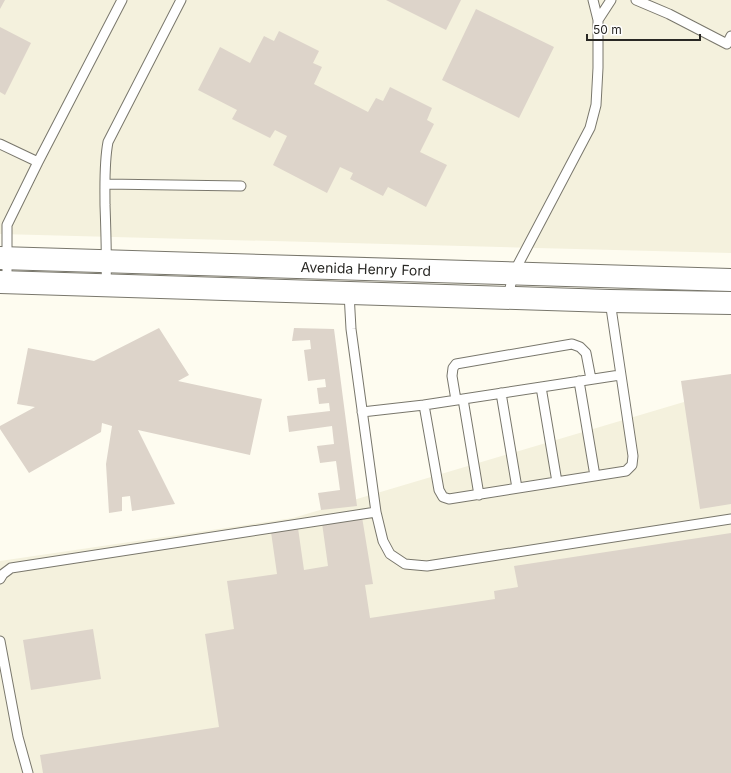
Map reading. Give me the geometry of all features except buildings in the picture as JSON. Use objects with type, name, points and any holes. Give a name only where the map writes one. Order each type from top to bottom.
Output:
[{"type":"main road","name":"Avenida Henry Ford","points":[[3,258],[731,280]]},
{"type":"main road","name":"Avenida Henry Ford","points":[[3,283],[610,301],[731,303]]},
{"type":"lane","points":[[3,283],[3,258],[7,225],[122,0]]},
{"type":"lane","points":[[106,286],[105,155],[108,142],[181,0]]},
{"type":"lane","points":[[508,298],[513,274],[590,128],[596,105],[598,68],[598,20],[593,0]]},
{"type":"lane","points":[[636,0],[669,14],[727,44],[731,36]]},
{"type":"lane","points":[[598,20],[612,1]]},
{"type":"lane","points":[[0,144],[38,162]]},
{"type":"lane","points":[[105,184],[241,186]]},
{"type":"lane","points":[[349,293],[351,329],[376,512],[383,541],[390,554],[405,564],[427,566],[731,519]]},
{"type":"lane","points":[[424,405],[439,490],[443,497],[449,499],[626,471],[632,465],[633,456],[610,301]]},
{"type":"lane","points":[[479,494],[459,399],[452,376],[453,368],[456,364],[572,344],[580,346],[586,352],[591,379]]},
{"type":"lane","points":[[362,412],[424,405],[620,375]]},
{"type":"lane","points":[[579,381],[595,476]]},
{"type":"lane","points":[[542,387],[557,482]]},
{"type":"lane","points":[[501,393],[517,488]]},
{"type":"lane","points":[[0,579],[3,574],[12,568],[376,512]]},
{"type":"lane","points":[[0,641],[18,737],[28,773]]},
{"type":"shaded area","points":[[0,0],[731,0],[731,253],[0,234]]},
{"type":"shaded area","points":[[731,388],[731,773],[0,773],[0,561],[293,518]]}]
